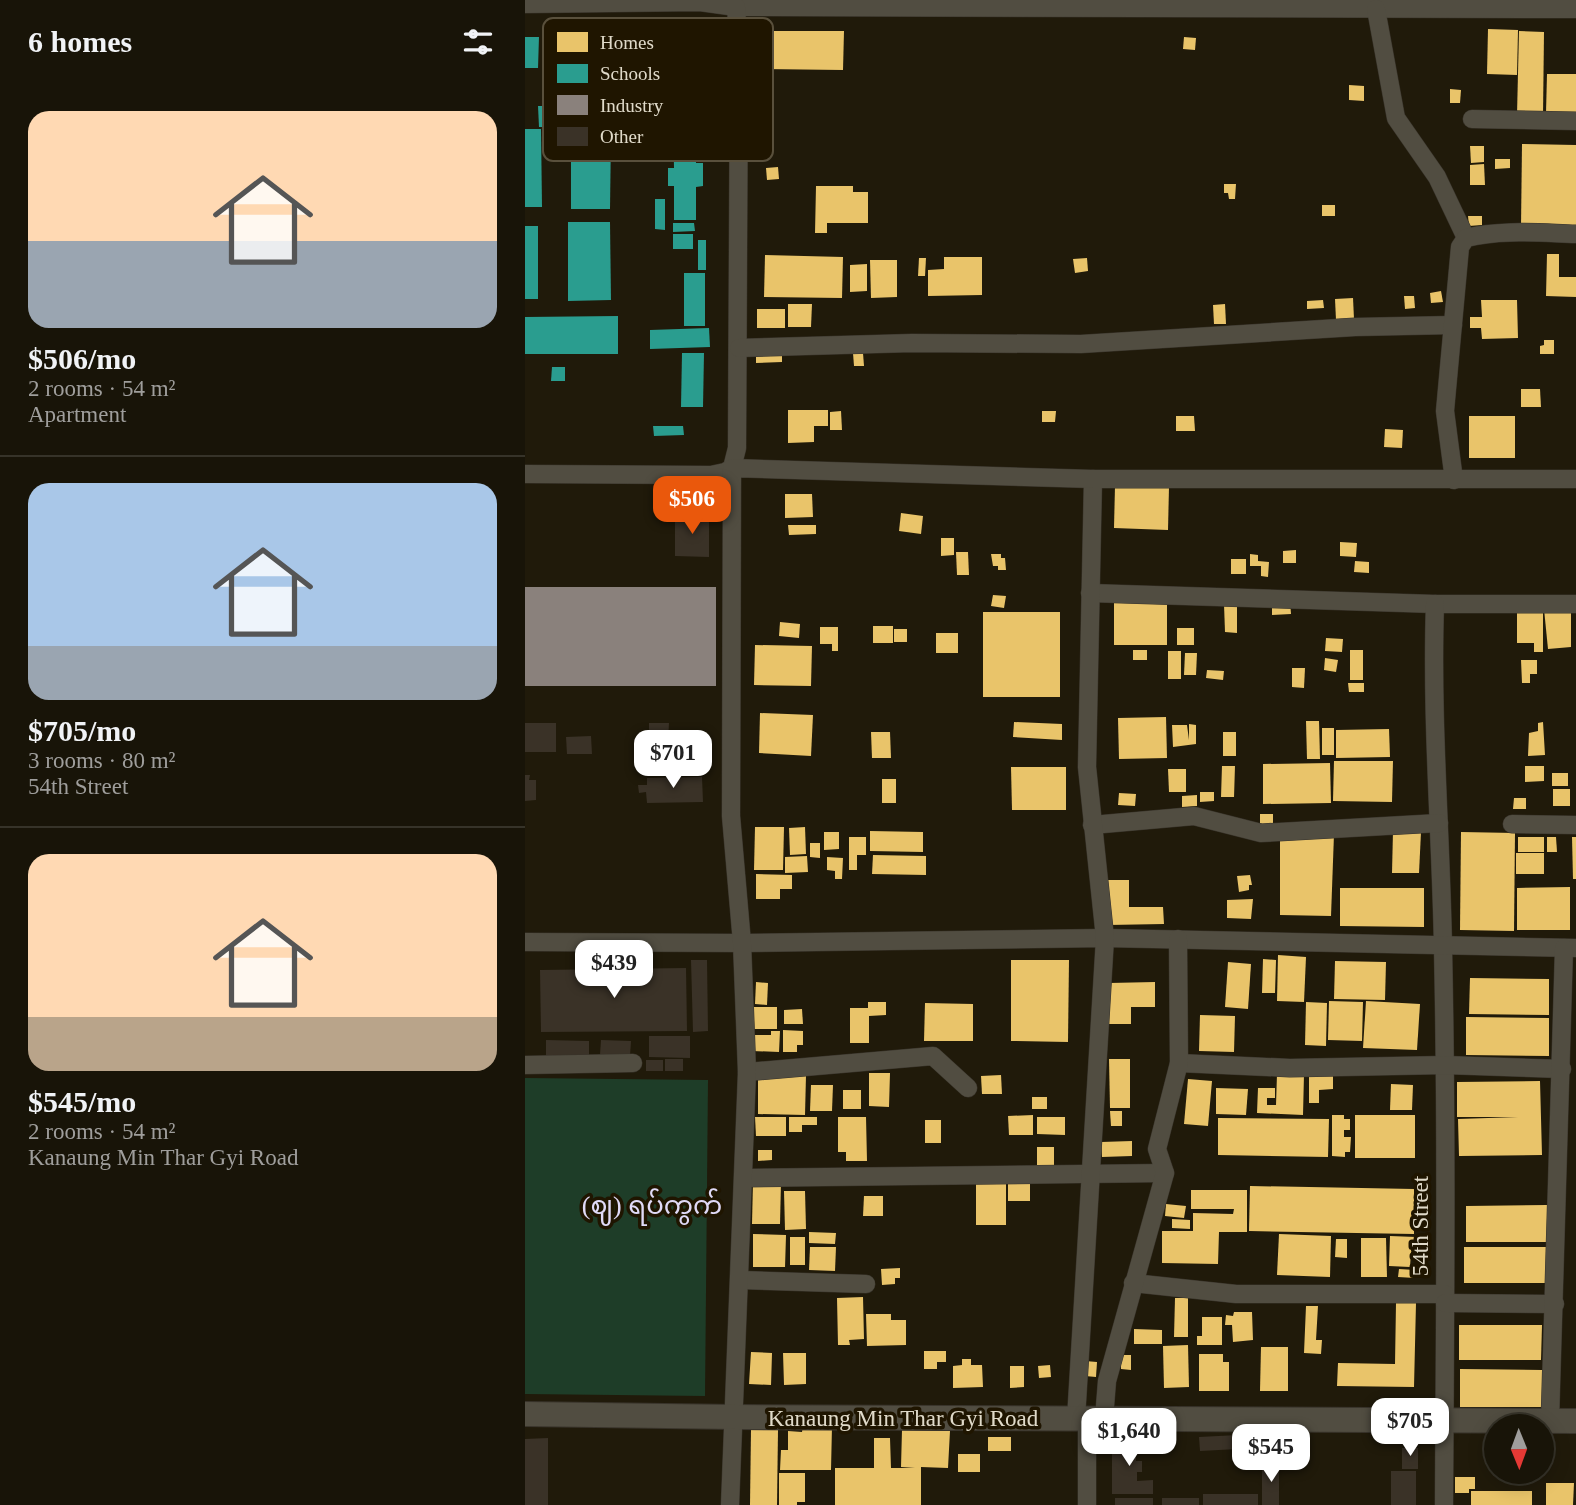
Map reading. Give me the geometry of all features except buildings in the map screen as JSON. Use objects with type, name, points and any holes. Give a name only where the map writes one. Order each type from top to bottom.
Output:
[{"type":"street","points":[[525,4],[1096,4],[1376,9],[1573,6]]},
{"type":"street","points":[[1376,9],[1396,118],[1437,177],[1466,238]]},
{"type":"street","points":[[1472,119],[1576,121]]},
{"type":"street","points":[[730,1505],[741,1280],[747,1072],[731,816],[731,468],[737,448],[739,161]]},
{"type":"street","points":[[1466,238],[1521,233],[1576,234]]},
{"type":"street","points":[[1454,480],[1445,411],[1460,247],[1466,238]]},
{"type":"street","points":[[739,348],[912,343],[1081,344],[1355,327],[1453,325]]},
{"type":"street","points":[[525,474],[711,475],[731,468],[1093,480],[1576,479]]},
{"type":"street","points":[[1087,1505],[1091,1174],[1105,937],[1087,767],[1093,480]]},
{"type":"street","points":[[1090,593],[1435,604],[1576,604]]},
{"type":"street","name":"54th Street","points":[[1435,604],[1433,659],[1445,1065],[1444,1505]]},
{"type":"street","points":[[1092,825],[1194,816],[1261,833],[1439,823]]},
{"type":"street","points":[[1512,824],[1576,825]]},
{"type":"street","points":[[525,942],[741,943],[1105,937],[1570,948],[1562,1069],[1567,1186],[1555,1304],[1550,1414]]},
{"type":"street","points":[[1089,1419],[1107,1381],[1165,1173],[1157,1149],[1179,1063],[1178,939]]},
{"type":"street","points":[[747,1072],[865,1063],[924,1055],[933,1056],[968,1088]]},
{"type":"street","points":[[525,1065],[633,1063]]},
{"type":"street","points":[[1179,1063],[1290,1068],[1445,1065],[1562,1069]]},
{"type":"street","points":[[744,1178],[1165,1173]]},
{"type":"street","points":[[741,1280],[866,1284]]},
{"type":"street","points":[[1133,1283],[1236,1294],[1445,1298],[1555,1304]]},
{"type":"street","name":"Kanaung Min Thar Gyi Road","points":[[525,1414],[1484,1420]]},
{"type":"street","name":"Kanaung Min Thar Gyi Road","points":[[1554,1421],[1576,1421]]},
{"type":"green space","points":[[525,1078],[708,1080],[705,1396],[525,1394]]},
{"type":"district","name":"(ဈ) ရပ်ကွက်","points":[[652,1205]]}]
